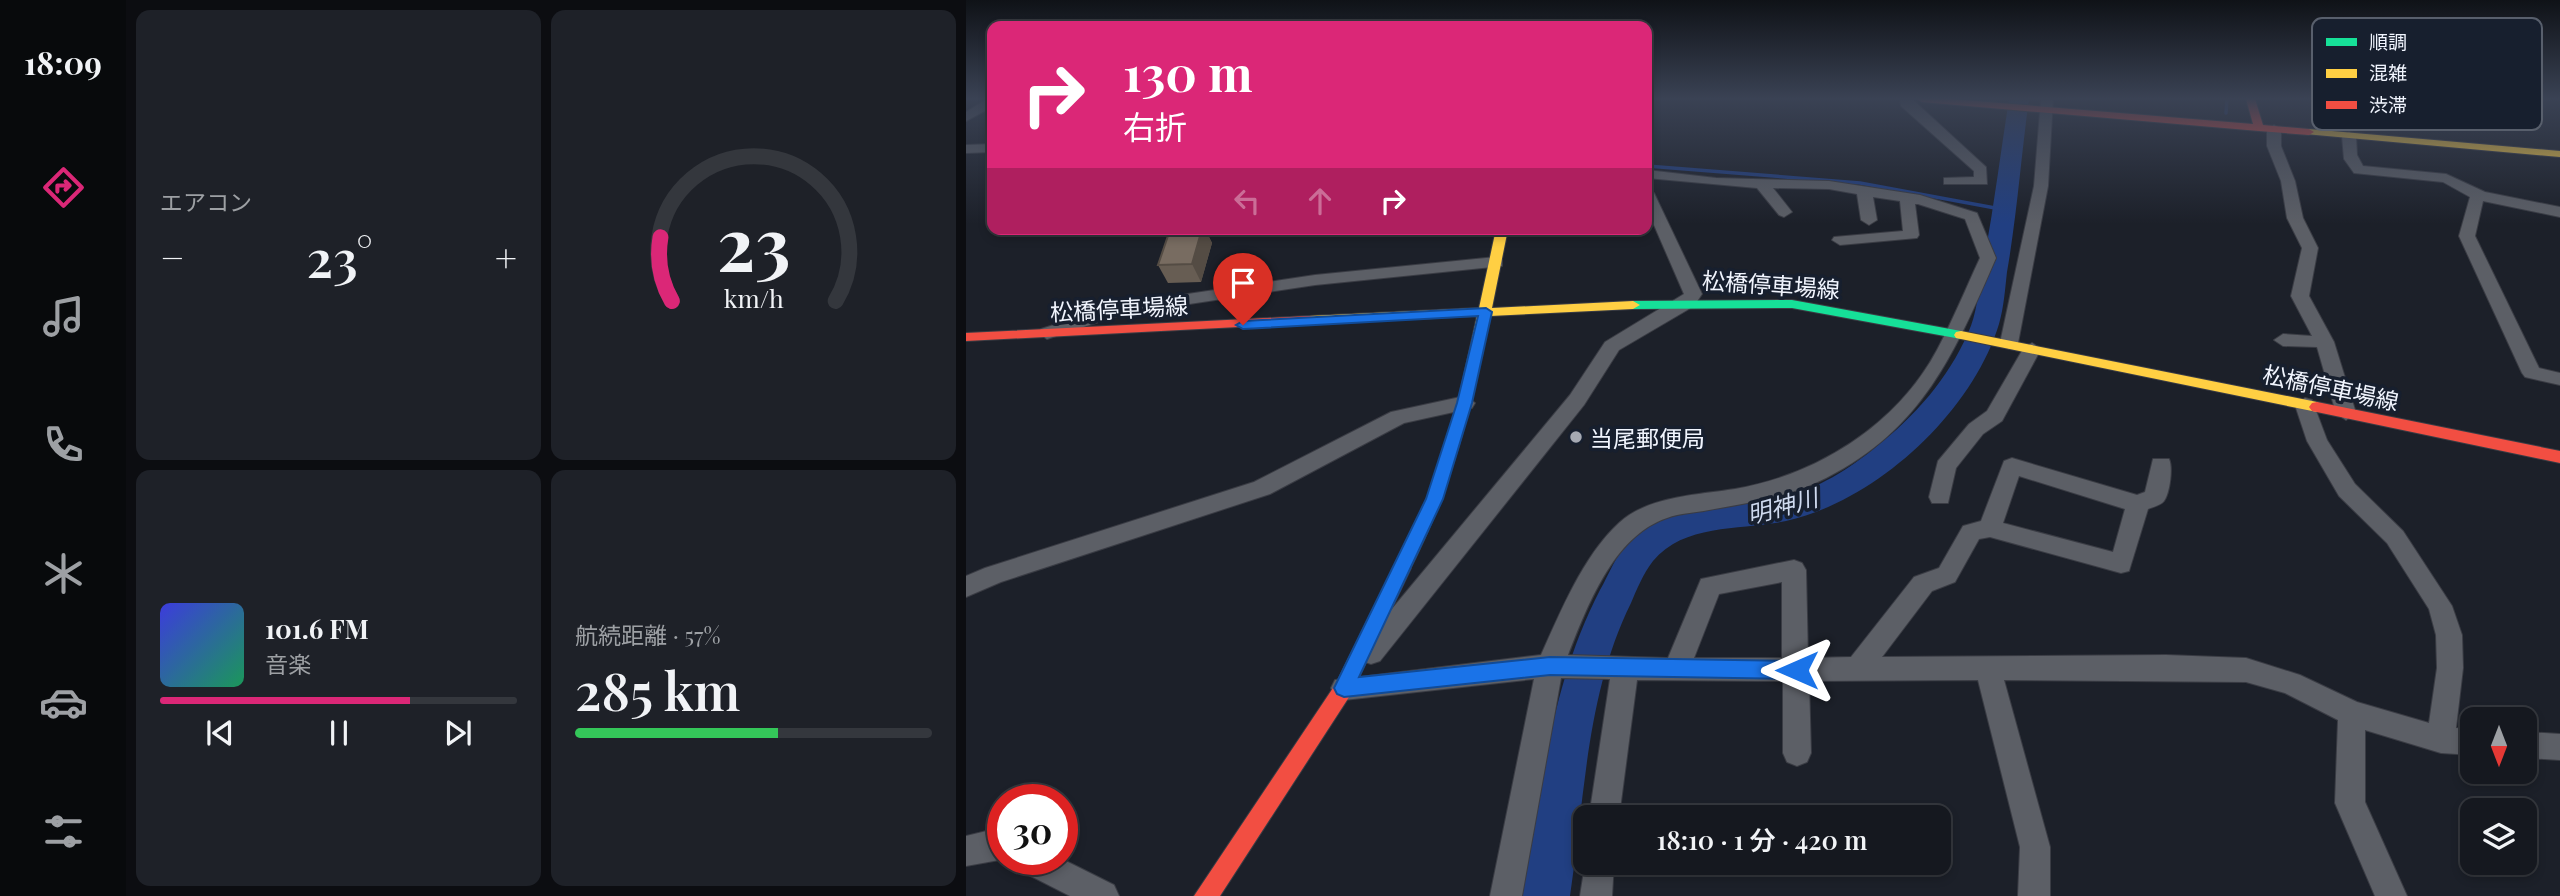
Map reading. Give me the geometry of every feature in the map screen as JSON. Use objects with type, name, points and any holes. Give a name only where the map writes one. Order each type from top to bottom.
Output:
[{"type":"street","points":[[1948,141],[1980,170],[1982,181],[1949,181]]},
{"type":"street","points":[[2002,342],[2041,187],[2043,141]]},
{"type":"street","points":[[2272,141],[2288,181],[2295,218],[2310,248],[2300,296],[2325,342],[2346,413]]},
{"type":"street","points":[[2349,141],[2353,166],[2359,170],[2446,178],[2480,196],[2560,212]]},
{"type":"street","points":[[2405,141],[2560,154]]},
{"type":"street","points":[[966,149],[987,148]]},
{"type":"street","points":[[1506,896],[1554,666],[1568,623],[1604,559],[1628,528],[1662,510],[1771,491],[1818,473],[1849,454],[1902,413],[1960,333],[1989,258],[1972,216],[1907,198],[1829,185],[1716,182],[1652,175]]},
{"type":"street","points":[[1761,183],[1784,212]]},
{"type":"street","points":[[1864,191],[1869,220]]},
{"type":"street","points":[[2480,196],[2474,201],[2467,236],[2532,373],[2560,379]]},
{"type":"street","points":[[1840,240],[1911,235],[1907,198]]},
{"type":"street","points":[[1206,896],[1344,688],[1577,400],[1612,346],[1688,302],[1693,294],[1652,204]]},
{"type":"street","points":[[1344,688],[1434,499],[1465,403],[1501,235]]},
{"type":"street","points":[[1045,334],[1120,309],[1315,280],[1496,262]]},
{"type":"street","name":"松橋停車場線","points":[[967,338],[1688,302],[1803,305],[1960,333],[2560,457]]},
{"type":"street","points":[[2283,340],[2325,342]]},
{"type":"street","points":[[1940,497],[1946,466],[1976,429],[1995,416],[2032,349]]},
{"type":"street","points":[[966,587],[993,575],[1262,488],[1398,417],[1465,403]]},
{"type":"street","points":[[2305,405],[2317,440],[2347,490],[2395,537],[2440,606],[2449,635],[2450,668],[2441,740]]},
{"type":"street","points":[[1990,528],[2012,466],[2138,504],[2155,497],[2161,464]]},
{"type":"street","points":[[1857,670],[1923,584],[1947,575],[1971,532],[1990,528],[2121,565],[2138,504]]},
{"type":"street","points":[[1676,670],[1710,586],[1794,570],[1797,753]]},
{"type":"street","points":[[1344,688],[1554,666],[1676,670],[2165,667],[2246,670],[2291,683],[2352,713],[2441,740],[2460,741]]},
{"type":"street","points":[[1605,805],[1615,667]]},
{"type":"street","points":[[1988,669],[2035,848],[2034,896]]},
{"type":"street","points":[[2352,713],[2350,803],[2391,896]]},
{"type":"street","points":[[2538,746],[2560,747]]},
{"type":"street","points":[[966,851],[987,846]]},
{"type":"street","points":[[1061,875],[1102,896]]},
{"type":"street","points":[[1596,896],[1598,875]]},
{"type":"building","points":[[1168,235],[1200,235],[1192,264],[1158,265]]},
{"type":"waterway","name":"明神川","points":[[1546,896],[1570,735],[1584,672],[1598,631],[1631,566],[1643,549],[1674,528],[1711,518],[1788,508],[1817,499],[1847,484],[1904,442],[1929,416],[1969,361],[1987,318],[2013,141]]},
{"type":"waterway","points":[[1652,166],[1860,183],[2006,210]]},
{"type":"traffic: fast","points":[[1633,305],[1792,304],[1961,335]]},
{"type":"traffic: slow","points":[[2410,141],[2560,154]]},
{"type":"traffic: slow","points":[[1402,568],[1435,499],[1465,403],[1501,235]]},
{"type":"traffic: slow","points":[[1309,320],[1633,305]]},
{"type":"traffic: slow","points":[[1961,335],[2317,407]]},
{"type":"traffic: jam","points":[[966,337],[1309,320]]},
{"type":"traffic: jam","points":[[2317,407],[2560,457]]},
{"type":"traffic: jam","points":[[1206,896],[1344,688],[1402,568]]},
{"type":"place","name":"当尾郵便局","points":[[1576,437]]},
{"type":"route","points":[[1243,325],[1486,312],[1465,403],[1434,499],[1344,688],[1550,666],[1797,670]]}]
